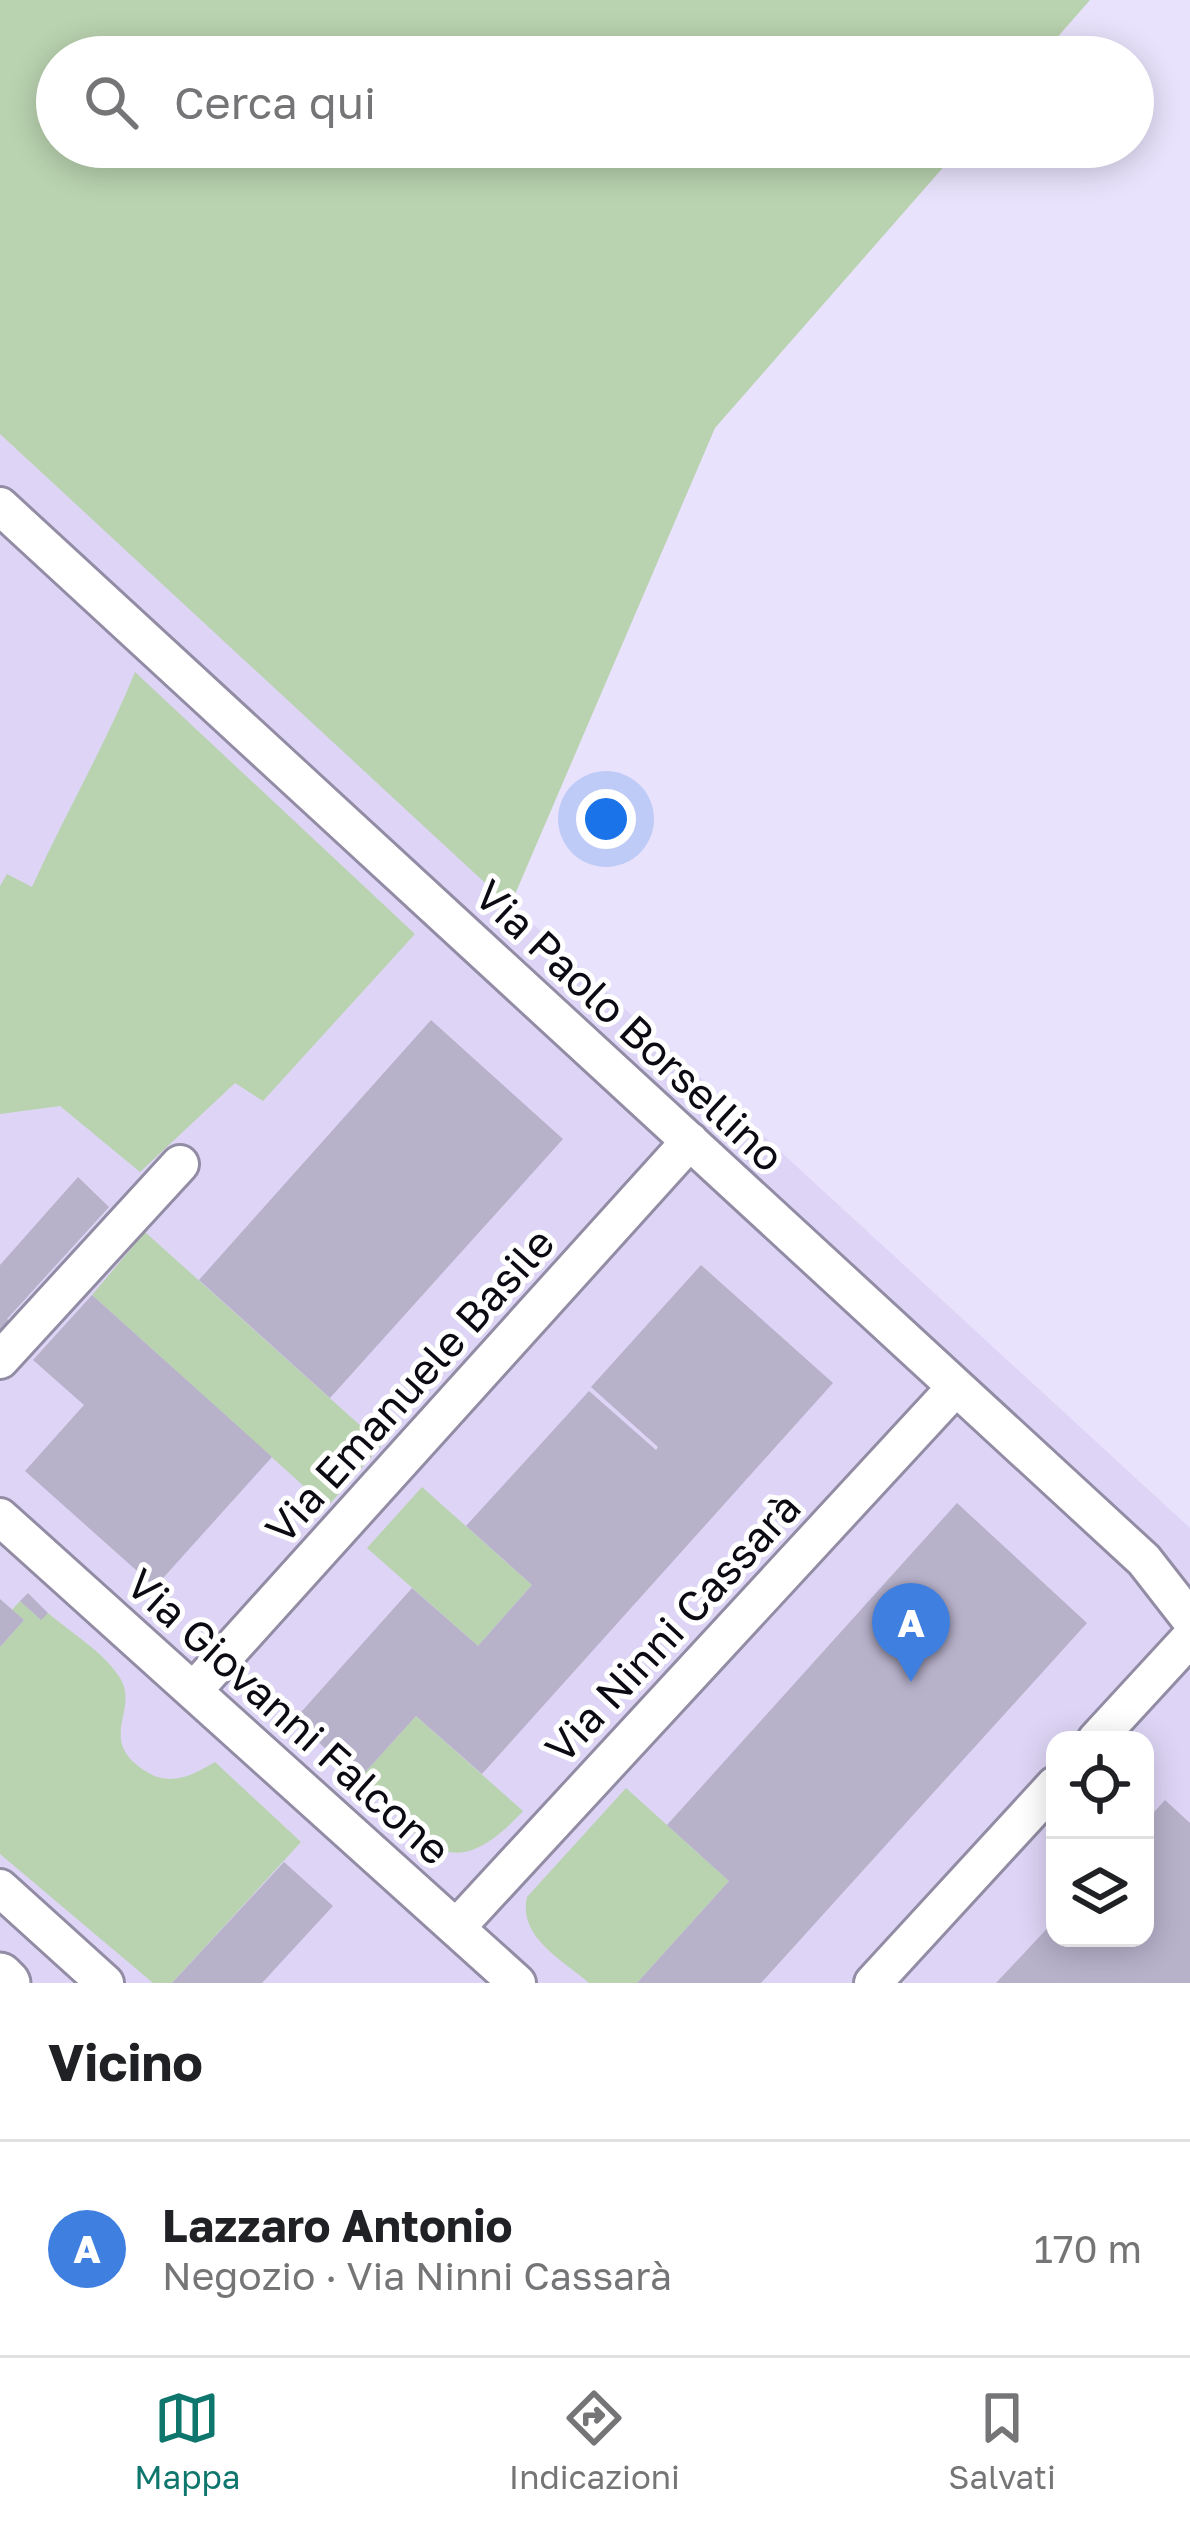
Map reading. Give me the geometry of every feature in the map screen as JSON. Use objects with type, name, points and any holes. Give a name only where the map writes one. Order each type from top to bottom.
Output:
[{"type":"main road","points":[[0,1976],[8,1983]]},
{"type":"street","name":"Via Paolo Borsellino","points":[[0,506],[1144,1560],[1190,1619]]},
{"type":"street","name":"Via Emanuele Basile","points":[[194,1690],[690,1141]]},
{"type":"street","points":[[0,1360],[180,1164]]},
{"type":"street","name":"Via Ninni Cassarà","points":[[456,1928],[955,1388]]},
{"type":"street","name":"Via Giovanni Falcone","points":[[0,1517],[517,1983]]},
{"type":"street","points":[[1104,1731],[1190,1638]]},
{"type":"street","points":[[873,1983],[1046,1795]]},
{"type":"street","points":[[0,1888],[105,1983]]},
{"type":"shaded area","points":[[0,434],[1190,1528],[1190,1983],[0,1983]]},
{"type":"green space","points":[[0,0],[1090,0],[1058,36],[36,36],[36,168],[943,168],[715,428],[510,906],[0,434]]},
{"type":"green space","points":[[135,672],[415,934],[263,1101],[235,1083],[140,1172],[60,1106],[0,1114],[0,886],[7,874],[32,887]]},
{"type":"green space","points":[[145,1232],[382,1445],[327,1507],[92,1295]]},
{"type":"green space","points":[[422,1487],[532,1585],[478,1646],[367,1548]]},
{"type":"green space","points":[[20,1601],[40,1619],[48,1613],[118,1675],[125,1700],[121,1736],[131,1760],[165,1779],[190,1775],[215,1762],[301,1842],[172,1983],[153,1983],[0,1854],[0,1647],[24,1620],[12,1610]]},
{"type":"green space","points":[[416,1716],[523,1811],[475,1849],[455,1853],[437,1848],[359,1779]]},
{"type":"green space","points":[[626,1788],[729,1881],[637,1983],[589,1983],[535,1935],[526,1911],[527,1897]]},
{"type":"building","points":[[431,1020],[563,1139],[330,1398],[199,1280]]},
{"type":"building","points":[[78,1177],[109,1207],[7,1319],[14,1326],[0,1343],[0,1265]]},
{"type":"building","points":[[701,1265],[833,1383],[482,1774],[416,1716],[359,1779],[294,1720],[412,1588],[478,1646],[532,1585],[466,1526],[589,1391],[656,1450],[591,1387]]},
{"type":"building","points":[[92,1295],[272,1457],[155,1587],[25,1471],[84,1405],[33,1360]]},
{"type":"building","points":[[957,1503],[1087,1623],[761,1983],[637,1983],[729,1881],[667,1825]]},
{"type":"building","points":[[28,1593],[48,1613],[41,1620],[20,1601]]},
{"type":"building","points":[[0,1599],[24,1620],[0,1647]]},
{"type":"building","points":[[1165,1800],[1190,1823],[1190,1983],[996,1983],[1046,1930],[1046,1947],[1154,1947],[1154,1812]]},
{"type":"building","points":[[284,1862],[333,1906],[262,1983],[172,1983]]},
{"type":"place","name":"Lazzaro Antonio","points":[[911,1682]]}]
